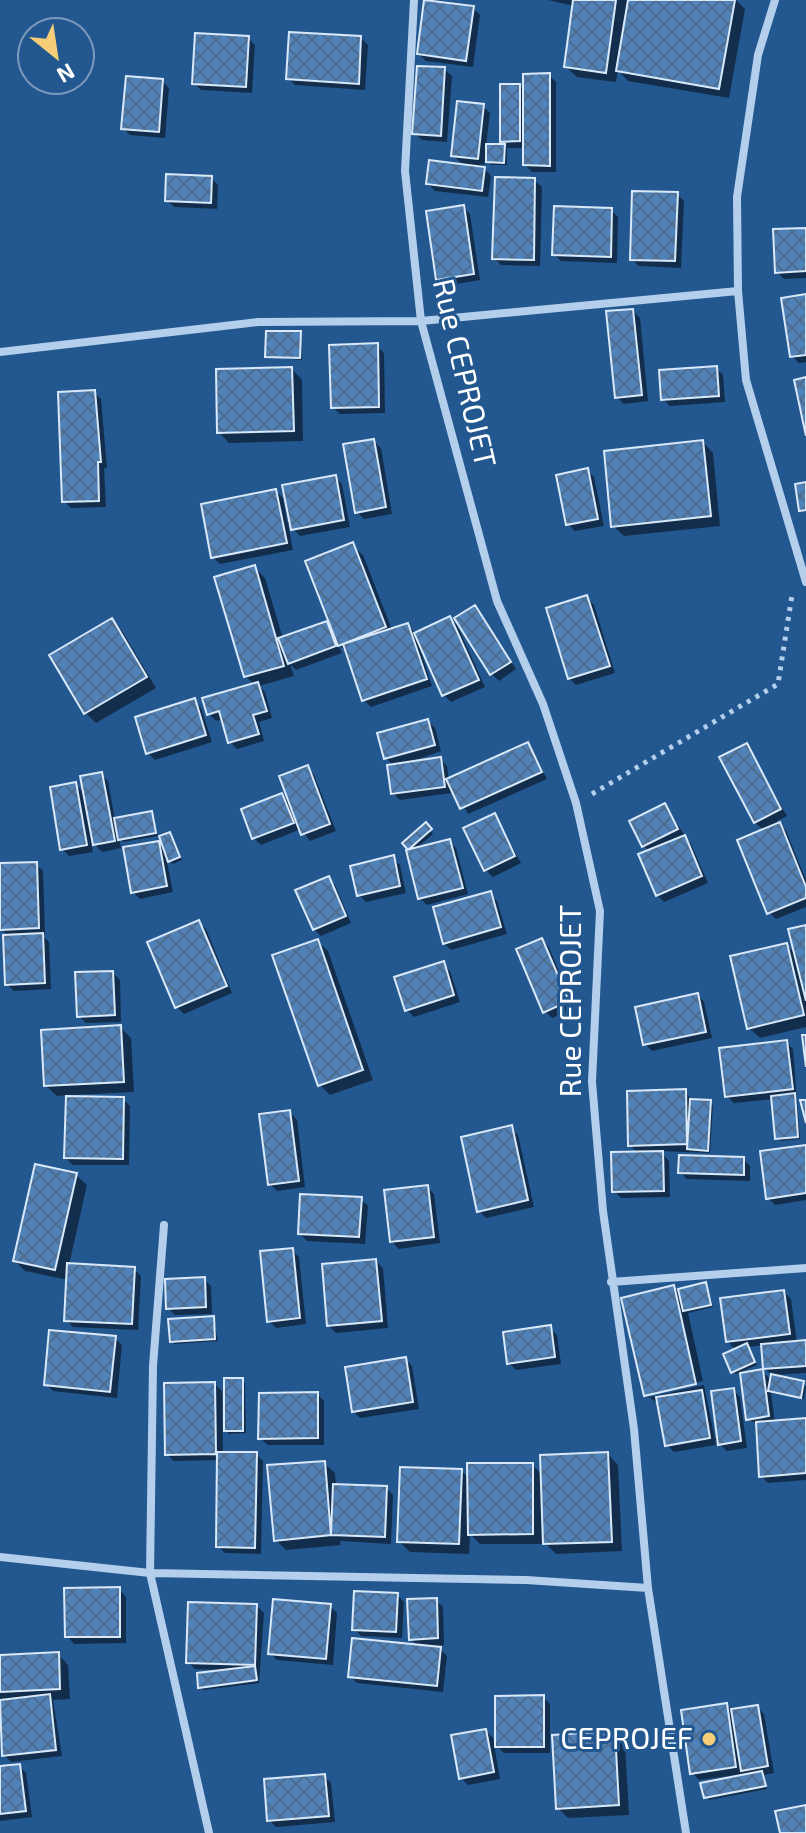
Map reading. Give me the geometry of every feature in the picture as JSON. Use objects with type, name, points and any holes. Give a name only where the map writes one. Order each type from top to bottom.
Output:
[{"type":"street","name":"Rue CEPROJET","points":[[414,0],[405,171],[421,321],[497,601],[543,704],[576,803],[600,911],[592,1082],[611,1282],[634,1429],[648,1588],[686,1833]]},
{"type":"street","points":[[775,0],[758,55],[737,197],[738,291],[746,380],[806,582]]},
{"type":"street","points":[[0,352],[258,322],[421,321],[738,291]]},
{"type":"street","points":[[164,1225],[153,1366],[150,1573],[209,1833]]},
{"type":"street","points":[[611,1282],[806,1268]]},
{"type":"street","points":[[0,1557],[150,1573],[526,1580],[648,1588]]},
{"type":"path","points":[[576,803],[778,684],[798,558]]},
{"type":"building","points":[[424,0],[474,6],[466,61],[417,54]]},
{"type":"building","points":[[573,0],[616,0],[606,73],[564,67]]},
{"type":"building","points":[[628,0],[735,0],[719,89],[616,71]]},
{"type":"building","points":[[289,32],[361,36],[359,84],[286,79]]},
{"type":"building","points":[[195,33],[249,36],[246,87],[192,84]]},
{"type":"building","points":[[417,66],[445,67],[441,136],[412,134]]},
{"type":"building","points":[[550,73],[550,166],[523,165],[523,74]]},
{"type":"building","points":[[126,76],[163,79],[159,132],[121,129]]},
{"type":"building","points":[[500,84],[520,84],[520,141],[500,142]]},
{"type":"building","points":[[457,101],[484,104],[478,159],[451,156]]},
{"type":"building","points":[[486,144],[505,144],[504,163],[486,162]]},
{"type":"building","points":[[429,160],[485,167],[482,191],[426,184]]},
{"type":"building","points":[[166,174],[212,176],[211,203],[165,201]]},
{"type":"building","points":[[495,177],[535,178],[534,260],[492,259]]},
{"type":"building","points":[[632,191],[678,192],[675,261],[630,260]]},
{"type":"building","points":[[464,205],[474,274],[436,280],[426,211]]},
{"type":"building","points":[[554,206],[612,208],[611,257],[552,255]]},
{"type":"building","points":[[806,228],[806,271],[775,273],[773,229]]},
{"type":"building","points":[[806,294],[806,355],[790,357],[781,298]]},
{"type":"building","points":[[633,309],[642,395],[615,398],[606,311]]},
{"type":"building","points":[[266,331],[301,331],[300,358],[265,357]]},
{"type":"building","points":[[378,343],[379,407],[331,408],[329,345]]},
{"type":"building","points":[[717,366],[719,396],[661,400],[659,370]]},
{"type":"building","points":[[292,367],[294,431],[217,433],[216,369]]},
{"type":"building","points":[[806,377],[806,436],[794,380]]},
{"type":"building","points":[[95,390],[101,462],[98,462],[99,501],[62,502],[58,392]]},
{"type":"building","points":[[374,439],[386,507],[355,513],[343,444]]},
{"type":"building","points":[[703,440],[711,516],[611,527],[604,451]]},
{"type":"building","points":[[588,468],[598,519],[566,525],[556,475]]},
{"type":"building","points":[[336,475],[344,520],[291,530],[282,485]]},
{"type":"building","points":[[806,482],[806,510],[799,511],[795,484]]},
{"type":"building","points":[[276,489],[287,543],[211,558],[201,504]]},
{"type":"building","points":[[353,542],[386,627],[338,646],[305,561]]},
{"type":"building","points":[[255,565],[284,666],[244,677],[214,577]]},
{"type":"building","points":[[587,595],[610,666],[568,679],[546,608]]},
{"type":"building","points":[[475,605],[511,662],[490,675],[454,618]]},
{"type":"building","points":[[450,616],[479,680],[442,696],[414,633]]},
{"type":"building","points":[[112,618],[147,677],[84,714],[49,655]]},
{"type":"building","points":[[327,621],[336,646],[288,664],[278,638]]},
{"type":"building","points":[[408,623],[427,679],[362,701],[343,644]]},
{"type":"building","points":[[258,682],[267,711],[253,715],[259,734],[228,743],[219,711],[207,715],[202,698]]},
{"type":"building","points":[[195,698],[206,735],[146,754],[135,717]]},
{"type":"building","points":[[428,719],[435,745],[384,759],[377,733]]},
{"type":"building","points":[[528,742],[542,772],[460,809],[446,779]]},
{"type":"building","points":[[747,743],[781,809],[754,823],[719,757]]},
{"type":"building","points":[[441,757],[445,787],[391,794],[387,765]]},
{"type":"building","points":[[308,765],[330,824],[301,835],[279,776]]},
{"type":"building","points":[[102,772],[115,841],[93,845],[80,776]]},
{"type":"building","points":[[76,782],[87,845],[60,850],[50,787]]},
{"type":"building","points":[[282,793],[294,823],[252,839],[241,809]]},
{"type":"building","points":[[665,803],[678,829],[642,847],[629,821]]},
{"type":"building","points":[[152,811],[156,833],[118,840],[114,818]]},
{"type":"building","points":[[495,813],[515,856],[484,871],[463,828]]},
{"type":"building","points":[[426,822],[432,829],[408,850],[402,843]]},
{"type":"building","points":[[780,822],[806,887],[806,898],[767,914],[737,840]]},
{"type":"building","points":[[170,832],[180,857],[168,862],[159,836]]},
{"type":"building","points":[[685,835],[702,876],[656,896],[638,854]]},
{"type":"building","points":[[450,839],[463,888],[418,899],[406,850]]},
{"type":"building","points":[[159,841],[167,886],[131,893],[123,847]]},
{"type":"building","points":[[394,855],[400,886],[357,896],[350,866]]},
{"type":"building","points":[[37,862],[39,928],[0,930],[0,863]]},
{"type":"building","points":[[329,876],[346,916],[313,930],[295,890]]},
{"type":"building","points":[[491,891],[501,927],[443,944],[433,907]]},
{"type":"building","points":[[199,920],[227,986],[175,1008],[147,942]]},
{"type":"building","points":[[806,925],[806,1001],[788,929]]},
{"type":"building","points":[[43,933],[45,983],[5,985],[3,935]]},
{"type":"building","points":[[542,938],[569,1001],[543,1013],[516,949]]},
{"type":"building","points":[[318,939],[363,1070],[318,1086],[272,955]]},
{"type":"building","points":[[787,943],[804,1015],[747,1029],[730,956]]},
{"type":"building","points":[[444,961],[454,995],[405,1011],[394,977]]},
{"type":"building","points":[[113,971],[115,1015],[77,1017],[75,972]]},
{"type":"building","points":[[698,993],[706,1032],[643,1045],[635,1007]]},
{"type":"building","points":[[121,1025],[124,1082],[44,1086],[41,1030]]},
{"type":"building","points":[[802,1035],[806,1035],[806,1067]]},
{"type":"building","points":[[787,1040],[793,1089],[725,1097],[719,1048]]},
{"type":"building","points":[[686,1089],[687,1144],[628,1146],[627,1091]]},
{"type":"building","points":[[795,1093],[798,1137],[775,1139],[771,1096]]},
{"type":"building","points":[[66,1096],[124,1097],[123,1159],[64,1158]]},
{"type":"building","points":[[690,1099],[711,1100],[708,1151],[687,1149]]},
{"type":"building","points":[[800,1100],[806,1100],[806,1123]]},
{"type":"building","points":[[290,1110],[299,1181],[268,1185],[259,1114]]},
{"type":"building","points":[[512,1125],[528,1200],[477,1212],[461,1137]]},
{"type":"building","points":[[806,1145],[806,1193],[766,1199],[760,1151]]},
{"type":"building","points":[[663,1151],[664,1191],[612,1192],[611,1152]]},
{"type":"building","points":[[679,1155],[744,1157],[744,1175],[678,1173]]},
{"type":"building","points":[[35,1164],[77,1173],[55,1270],[13,1261]]},
{"type":"building","points":[[428,1185],[434,1237],[390,1242],[384,1190]]},
{"type":"building","points":[[300,1194],[362,1197],[359,1237],[298,1234]]},
{"type":"building","points":[[293,1248],[300,1318],[267,1322],[260,1251]]},
{"type":"building","points":[[376,1259],[382,1321],[327,1326],[322,1264]]},
{"type":"building","points":[[67,1263],[135,1267],[132,1324],[64,1321]]},
{"type":"building","points":[[205,1277],[206,1307],[166,1309],[165,1279]]},
{"type":"building","points":[[706,1282],[711,1305],[683,1311],[678,1289]]},
{"type":"building","points":[[674,1285],[696,1384],[644,1396],[621,1298]]},
{"type":"building","points":[[784,1290],[790,1334],[726,1342],[720,1298]]},
{"type":"building","points":[[214,1316],[215,1339],[170,1342],[168,1319]]},
{"type":"building","points":[[551,1325],[555,1357],[507,1364],[503,1332]]},
{"type":"building","points":[[49,1330],[116,1336],[110,1392],[44,1385]]},
{"type":"building","points":[[806,1340],[806,1366],[763,1369],[761,1344]]},
{"type":"building","points":[[747,1343],[755,1362],[731,1373],[723,1354]]},
{"type":"building","points":[[406,1357],[413,1402],[352,1412],[345,1367]]},
{"type":"building","points":[[763,1369],[769,1416],[746,1420],[740,1373]]},
{"type":"building","points":[[771,1374],[804,1381],[801,1398],[768,1391]]},
{"type":"building","points":[[224,1378],[243,1378],[243,1431],[224,1431]]},
{"type":"building","points":[[215,1382],[216,1454],[165,1455],[164,1383]]},
{"type":"building","points":[[734,1388],[741,1441],[718,1445],[711,1391]]},
{"type":"building","points":[[702,1390],[710,1438],[665,1446],[656,1397]]},
{"type":"building","points":[[318,1392],[318,1438],[258,1439],[259,1393]]},
{"type":"building","points":[[806,1418],[806,1473],[759,1477],[756,1422]]},
{"type":"building","points":[[217,1452],[257,1452],[255,1548],[216,1547]]},
{"type":"building","points":[[608,1452],[612,1542],[543,1544],[540,1455]]},
{"type":"building","points":[[325,1461],[331,1535],[274,1541],[267,1465]]},
{"type":"building","points":[[467,1463],[533,1463],[533,1534],[468,1535]]},
{"type":"building","points":[[400,1467],[462,1469],[459,1544],[397,1542]]},
{"type":"building","points":[[333,1484],[387,1486],[385,1537],[331,1535]]},
{"type":"building","points":[[120,1587],[120,1637],[65,1637],[64,1588]]},
{"type":"building","points":[[354,1591],[398,1593],[396,1632],[352,1630]]},
{"type":"building","points":[[437,1598],[438,1638],[409,1640],[407,1599]]},
{"type":"building","points":[[273,1599],[331,1604],[326,1659],[268,1654]]},
{"type":"building","points":[[188,1602],[257,1604],[255,1665],[186,1663]]},
{"type":"building","points":[[352,1638],[441,1647],[437,1686],[348,1677]]},
{"type":"building","points":[[59,1652],[60,1689],[0,1692],[0,1655]]},
{"type":"building","points":[[255,1666],[257,1680],[198,1688],[197,1673]]},
{"type":"building","points":[[50,1694],[56,1750],[2,1756],[0,1700]]},
{"type":"building","points":[[544,1695],[544,1747],[495,1747],[495,1696]]},
{"type":"building","name":"CEPROJEF","points":[[727,1703],[736,1767],[690,1774],[681,1710]]},
{"type":"building","points":[[758,1705],[768,1766],[741,1771],[731,1709]]},
{"type":"building","points":[[486,1729],[494,1772],[459,1779],[451,1735]]},
{"type":"building","points":[[615,1731],[619,1805],[556,1809],[552,1735]]},
{"type":"building","points":[[20,1764],[26,1811],[0,1814],[0,1766]]},
{"type":"building","points":[[762,1771],[766,1786],[704,1798],[700,1783]]},
{"type":"building","points":[[325,1774],[329,1816],[267,1821],[264,1779]]},
{"type":"building","points":[[806,1805],[806,1833],[780,1833],[775,1811]]},
{"type":"place","name":"CEPROJEF","points":[[709,1739]]}]
